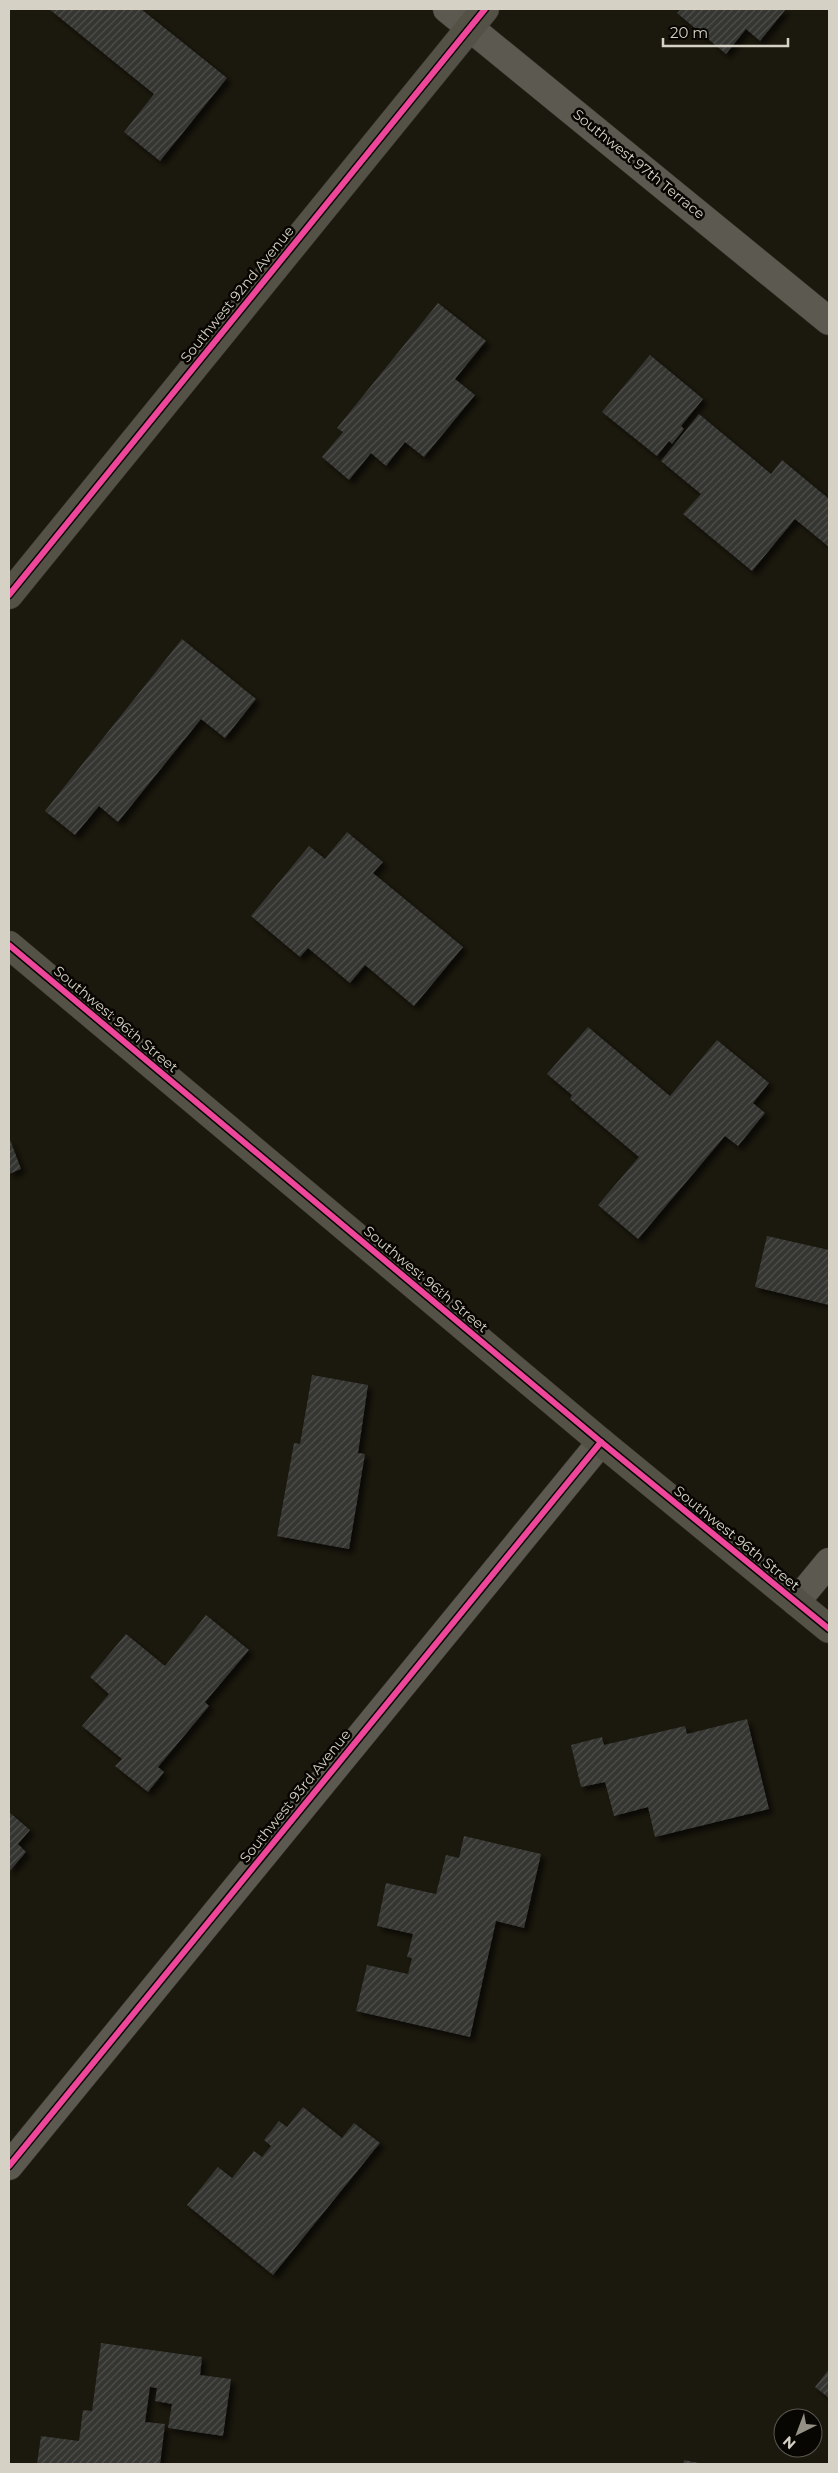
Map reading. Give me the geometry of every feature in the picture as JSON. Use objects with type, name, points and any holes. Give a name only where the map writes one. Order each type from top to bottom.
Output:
[{"type":"street","name":"Southwest 97th Terrace","points":[[447,9],[477,18],[829,321]]},
{"type":"street","name":"Southwest 92nd Avenue","points":[[9,595],[477,18]]},
{"type":"street","name":"Southwest 96th Street","points":[[9,945],[601,1442],[829,1629]]},
{"type":"street","name":"Southwest 93rd Avenue","points":[[9,2166],[601,1442]]},
{"type":"street","points":[[796,1602],[829,1562]]},
{"type":"building","points":[[49,9],[141,9],[227,78],[160,161],[124,132],[154,94]]},
{"type":"building","points":[[681,9],[786,9],[760,41],[746,29],[726,54],[677,13]]},
{"type":"building","points":[[438,303],[486,341],[455,379],[475,395],[424,457],[405,442],[386,466],[371,453],[349,480],[322,457],[343,432],[337,428]]},
{"type":"building","points":[[650,355],[703,399],[681,426],[684,429],[672,444],[669,441],[657,456],[602,412]]},
{"type":"building","points":[[699,414],[771,474],[782,460],[829,499],[829,547],[795,519],[752,571],[683,514],[701,494],[661,461]]},
{"type":"building","points":[[182,639],[256,699],[225,738],[201,719],[118,822],[99,806],[75,835],[45,811]]},
{"type":"building","points":[[347,832],[383,862],[373,873],[463,947],[414,1006],[365,965],[350,983],[308,948],[300,957],[251,916],[309,846],[325,859]]},
{"type":"building","points":[[588,1027],[670,1096],[717,1040],[769,1083],[753,1103],[765,1113],[738,1146],[725,1136],[638,1239],[598,1205],[639,1157],[570,1099],[572,1095],[547,1074]]},
{"type":"building","points":[[9,1137],[21,1169],[9,1174]]},
{"type":"building","points":[[767,1236],[829,1250],[829,1305],[755,1287]]},
{"type":"building","points":[[312,1375],[368,1385],[358,1453],[365,1454],[349,1549],[277,1536],[294,1443],[300,1444]]},
{"type":"building","points":[[206,1615],[249,1650],[205,1702],[209,1706],[158,1767],[164,1772],[148,1792],[115,1766],[122,1759],[82,1726],[109,1694],[90,1677],[126,1634],[165,1666]]},
{"type":"building","points":[[747,1719],[769,1809],[655,1837],[648,1807],[614,1816],[605,1782],[581,1787],[571,1745],[602,1737],[604,1745],[685,1726],[687,1734]]},
{"type":"building","points":[[9,1812],[30,1830],[18,1844],[26,1852],[9,1872]]},
{"type":"building","points":[[464,1836],[541,1854],[524,1928],[496,1921],[470,2037],[356,2011],[367,1965],[408,1974],[412,1958],[407,1957],[413,1934],[377,1926],[386,1883],[436,1894],[446,1855],[459,1858]]},
{"type":"building","points":[[303,2107],[342,2138],[354,2123],[380,2143],[273,2275],[187,2205],[218,2167],[232,2178],[254,2151],[262,2157],[271,2146],[264,2140],[279,2121],[287,2127]]},
{"type":"building","points":[[101,2343],[202,2357],[200,2375],[231,2379],[223,2436],[168,2428],[172,2404],[155,2401],[157,2388],[150,2387],[145,2422],[165,2424],[160,2464],[37,2464],[41,2436],[79,2441],[83,2410],[92,2411]]},
{"type":"building","points":[[829,2369],[829,2398],[815,2387]]},
{"type":"building","points":[[684,2460],[699,2463],[699,2464],[683,2464]]},
{"type":"cycle path","points":[[9,595],[485,9]]},
{"type":"cycle path","points":[[9,945],[601,1442],[829,1629]]},
{"type":"cycle path","points":[[9,2166],[601,1442]]}]
